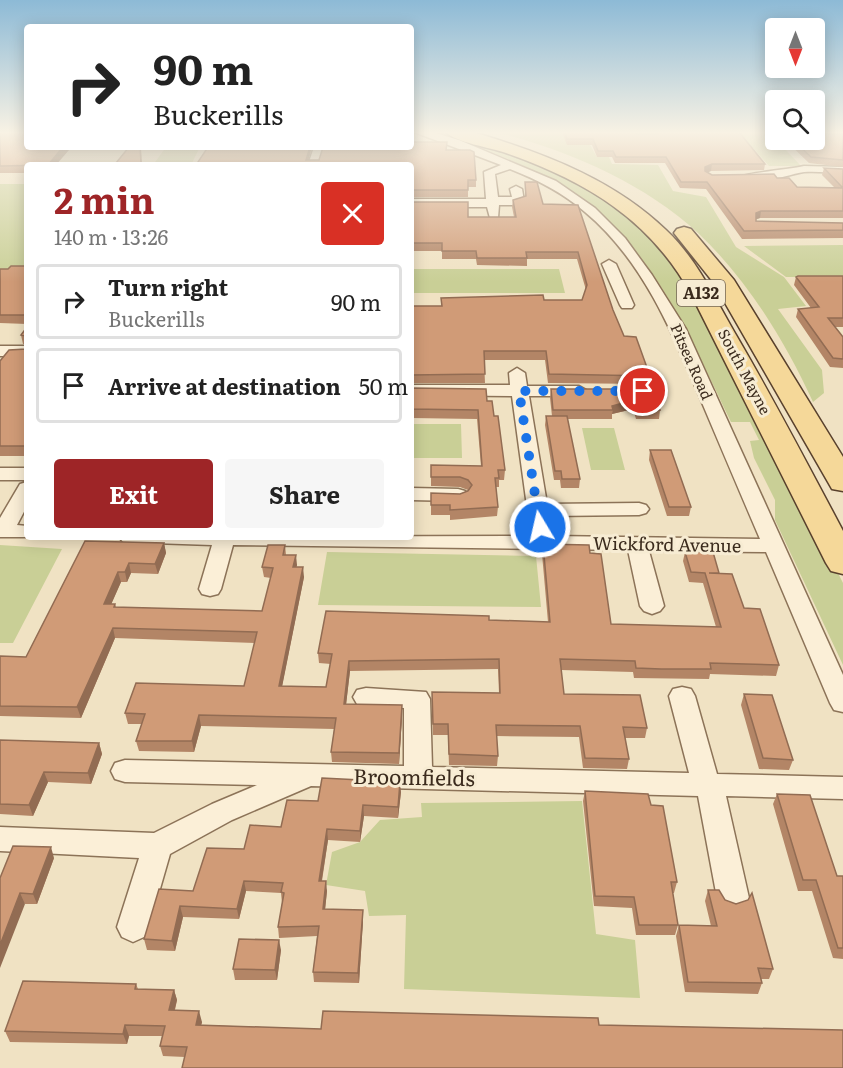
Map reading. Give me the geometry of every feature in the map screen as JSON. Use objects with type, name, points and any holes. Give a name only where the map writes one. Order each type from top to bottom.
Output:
[{"type":"main road","name":"South Mayne","points":[[587,182],[641,218],[674,250],[698,287],[746,373],[843,563]]},
{"type":"main road","name":"South Mayne","points":[[607,182],[638,199],[681,230],[723,280],[843,482]]},
{"type":"street","points":[[491,182],[493,207]]},
{"type":"street","name":"Pitsea Road","points":[[547,182],[564,190],[587,207],[622,242],[651,282],[678,329],[843,703]]},
{"type":"street","points":[[414,203],[493,207],[518,201],[516,189]]},
{"type":"street","points":[[609,264],[627,305]]},
{"type":"street","points":[[617,283],[651,282]]},
{"type":"street","points":[[0,351],[24,351]]},
{"type":"street","points":[[518,382],[543,543]]},
{"type":"street","points":[[414,390],[518,382],[598,391]]},
{"type":"street","points":[[0,474],[24,474]]},
{"type":"street","points":[[24,493],[1,531],[24,532]]},
{"type":"street","points":[[414,495],[459,495]]},
{"type":"street","points":[[537,510],[639,509]]},
{"type":"street","points":[[210,589],[224,540]]},
{"type":"street","name":"Wickford Avenue","points":[[394,540],[772,546]]},
{"type":"street","points":[[637,544],[652,606]]},
{"type":"street","points":[[682,696],[708,786],[733,898]]},
{"type":"street","points":[[366,697],[417,699],[418,778]]},
{"type":"street","points":[[125,771],[309,775]]},
{"type":"street","name":"Broomfields","points":[[0,839],[156,846],[222,812],[309,775],[843,788]]},
{"type":"street","points":[[133,927],[156,846]]},
{"type":"green space","points":[[554,182],[577,182],[618,205],[672,256],[717,334],[713,340],[719,350],[728,355],[843,583],[843,665],[775,520],[775,500],[754,458],[750,441],[759,440],[750,422],[731,422],[671,304],[649,270],[624,238],[594,210]]},
{"type":"green space","points":[[625,182],[668,182],[673,191],[706,197],[736,247],[784,277],[806,306],[778,309],[822,370],[824,393],[813,402],[790,356],[763,312],[733,270],[716,251],[677,215]]},
{"type":"green space","points":[[0,184],[24,184],[24,268],[0,272]]},
{"type":"green space","points":[[843,245],[843,277],[786,277],[744,246]]},
{"type":"green space","points":[[414,269],[559,269],[565,293],[414,293]]},
{"type":"green space","points":[[414,424],[461,424],[462,458],[414,458]]},
{"type":"green space","points":[[582,428],[614,428],[625,470],[591,470]]},
{"type":"green space","points":[[0,545],[62,549],[13,643],[0,643]]},
{"type":"green space","points":[[327,552],[536,556],[541,607],[318,605]]},
{"type":"green space","points":[[582,801],[596,934],[635,940],[640,998],[404,989],[406,915],[369,916],[365,891],[326,885],[332,852],[360,842],[380,820],[422,817],[421,803]]},
{"type":"building","points":[[414,182],[468,182],[468,190],[414,190]]},
{"type":"building","points":[[525,182],[537,182],[543,204],[578,205],[613,310],[624,336],[636,337],[650,376],[549,374],[546,351],[484,351],[485,374],[414,375],[414,306],[442,306],[441,298],[543,295],[544,300],[582,300],[587,285],[578,252],[526,252],[527,258],[477,258],[476,251],[442,251],[442,243],[414,243],[414,202],[468,202],[468,217],[516,217],[513,200],[526,196]]},
{"type":"building","points":[[681,182],[792,182],[797,187],[843,188],[843,211],[761,211],[756,213],[756,221],[843,223],[843,230],[744,231],[707,182]]},
{"type":"building","points":[[11,266],[24,266],[24,315],[0,315],[0,269],[8,269]]},
{"type":"building","points":[[843,276],[843,318],[828,318],[843,337],[843,359],[833,358],[798,309],[819,307],[796,277]]},
{"type":"building","points":[[24,349],[24,446],[0,446],[0,361],[9,350]]},
{"type":"building","points":[[651,386],[660,410],[637,410],[634,400],[612,406],[613,410],[553,410],[551,389],[644,389]]},
{"type":"building","points":[[414,388],[486,389],[487,401],[492,401],[494,416],[498,416],[505,470],[498,470],[499,478],[495,478],[498,507],[450,510],[450,505],[431,505],[431,493],[460,494],[468,491],[472,485],[468,480],[460,477],[431,477],[431,465],[482,466],[478,410],[414,409]]},
{"type":"building","points":[[546,416],[567,416],[580,479],[562,479],[561,471],[555,471]]},
{"type":"building","points":[[650,450],[671,450],[691,507],[669,507]]},
{"type":"building","points":[[85,541],[164,543],[155,564],[129,563],[125,572],[118,572],[104,604],[115,604],[114,607],[262,611],[273,568],[262,567],[268,545],[285,545],[283,555],[296,555],[293,567],[303,567],[279,686],[326,687],[332,654],[318,653],[326,611],[489,616],[489,620],[550,622],[543,544],[589,545],[590,553],[601,554],[611,624],[721,627],[705,573],[691,572],[685,552],[713,552],[719,573],[709,573],[732,574],[744,608],[760,609],[779,665],[710,663],[711,669],[661,669],[636,668],[635,661],[560,659],[564,694],[640,695],[647,728],[623,727],[629,759],[585,758],[580,726],[496,725],[498,756],[449,754],[448,724],[433,724],[432,692],[500,693],[499,659],[349,661],[344,704],[402,705],[399,753],[331,752],[336,718],[199,715],[192,741],[136,741],[145,714],[125,713],[136,683],[244,686],[257,632],[113,628],[77,707],[0,706],[0,656],[26,657]]},
{"type":"building","points":[[744,694],[772,695],[793,760],[763,758]]},
{"type":"building","points":[[0,740],[99,743],[88,773],[44,772],[29,805],[0,804]]},
{"type":"building","points":[[322,778],[400,782],[398,807],[363,805],[360,831],[327,829],[319,881],[326,881],[323,909],[363,910],[358,973],[313,972],[319,926],[278,927],[284,893],[281,892],[283,883],[244,881],[237,909],[180,906],[172,941],[144,939],[159,889],[193,891],[207,848],[244,849],[250,825],[281,827],[287,800],[318,801]]},
{"type":"building","points":[[585,791],[648,794],[651,805],[663,806],[677,882],[671,882],[678,925],[639,925],[634,897],[595,896]]},
{"type":"building","points":[[777,794],[810,795],[837,876],[843,876],[843,948],[838,948],[816,880],[803,880]]},
{"type":"building","points":[[13,846],[51,847],[33,894],[20,893],[0,945],[0,878]]},
{"type":"building","points":[[708,890],[719,890],[725,900],[736,904],[748,900],[752,893],[773,969],[758,968],[762,983],[688,982],[679,925],[717,926]]},
{"type":"building","points":[[239,939],[279,940],[275,970],[233,969]]},
{"type":"building","points":[[23,981],[136,984],[135,989],[174,990],[169,1010],[199,1011],[196,1025],[321,1029],[323,1011],[598,1018],[599,1025],[843,1030],[843,1068],[182,1068],[187,1047],[160,1046],[165,1026],[125,1025],[123,1034],[5,1031]]},
{"type":"route","points":[[540,527],[519,391],[643,391]]}]
